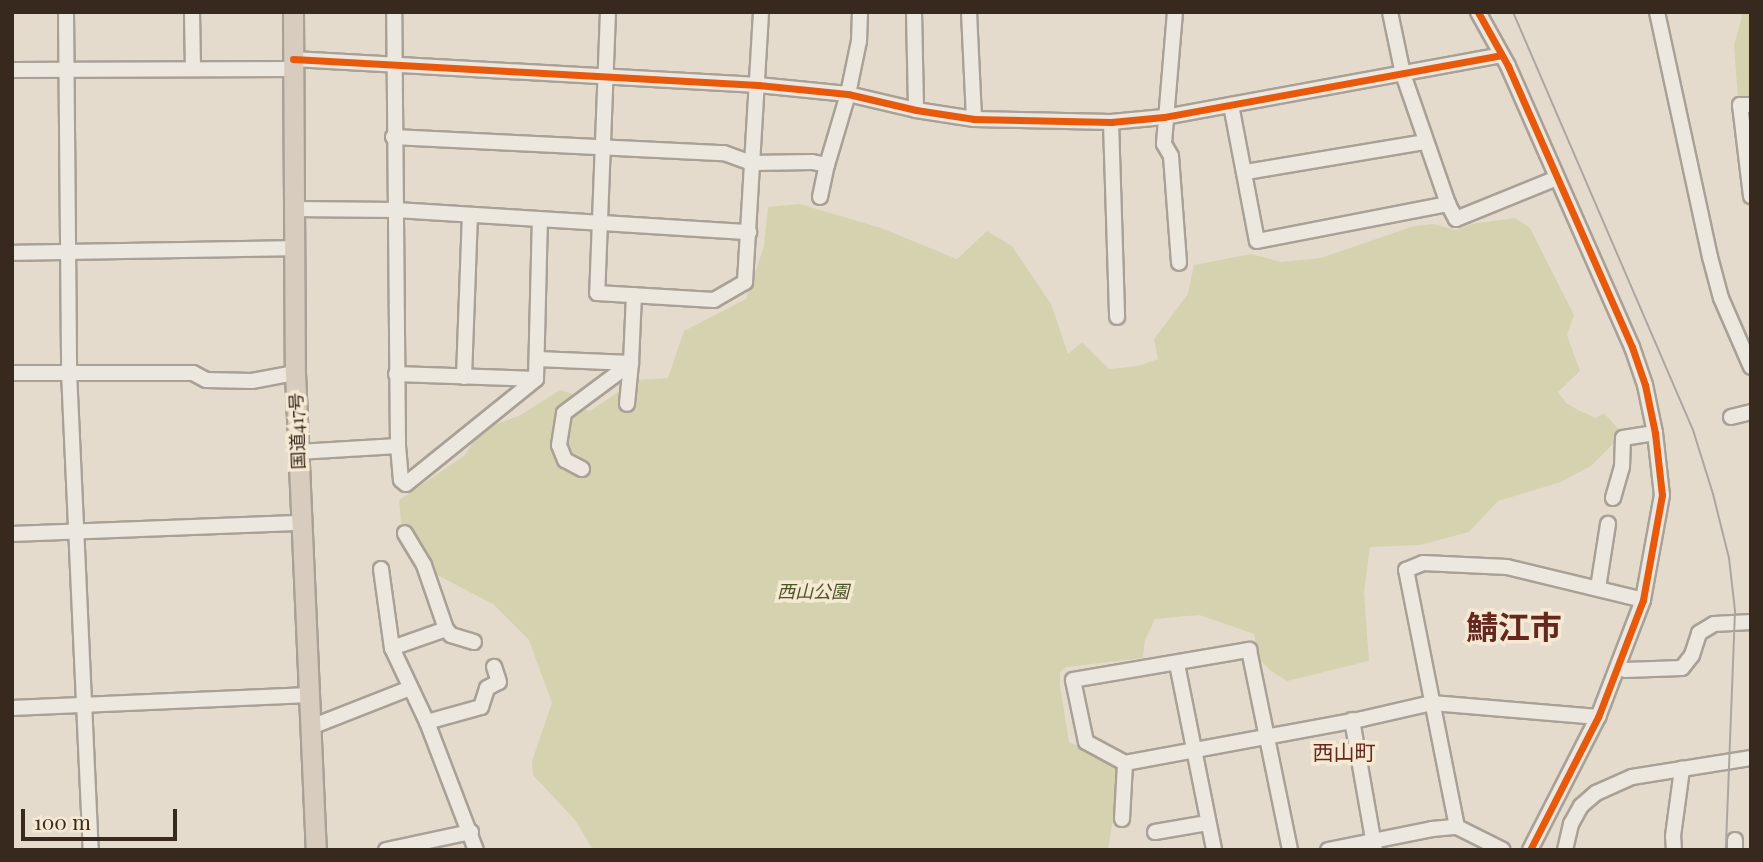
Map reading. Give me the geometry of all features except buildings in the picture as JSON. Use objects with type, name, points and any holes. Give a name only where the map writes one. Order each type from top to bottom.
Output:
[{"type":"highway","name":"国道417号","points":[[293,12],[295,373],[316,850]]},
{"type":"street","points":[[66,12],[71,252],[69,372],[91,850]]},
{"type":"street","points":[[192,12],[193,69]]},
{"type":"street","points":[[394,12],[396,374],[401,480],[407,484],[536,379],[540,220]]},
{"type":"street","points":[[608,12],[597,293],[714,300],[745,282],[761,12]]},
{"type":"street","points":[[820,197],[848,94],[859,41],[860,12]]},
{"type":"street","points":[[914,12],[916,110]]},
{"type":"street","points":[[969,12],[974,118]]},
{"type":"street","points":[[1175,12],[1164,117],[1164,144],[1171,156],[1179,263]]},
{"type":"street","points":[[1390,12],[1403,74],[1447,204],[1456,219],[1557,178]]},
{"type":"street","points":[[1478,12],[1502,55],[1632,347],[1645,385],[1655,433],[1662,495],[1643,600],[1598,717],[1530,850]]},
{"type":"street","points":[[1657,12],[1710,257],[1721,298],[1751,367]]},
{"type":"street","points":[[12,70],[193,69],[395,62],[758,85],[848,94],[916,110],[974,118],[1111,122],[1164,117],[1502,55]]},
{"type":"street","points":[[1231,105],[1257,241],[1447,204]]},
{"type":"street","points":[[1751,105],[1740,105],[1751,196]]},
{"type":"street","points":[[1111,122],[1117,317]]},
{"type":"street","points":[[393,137],[724,153],[752,163],[812,162],[827,165]]},
{"type":"street","points":[[1245,172],[1426,142]]},
{"type":"street","points":[[293,209],[396,211],[750,232]]},
{"type":"street","points":[[464,377],[470,216]]},
{"type":"street","points":[[12,253],[295,248]]},
{"type":"street","points":[[627,404],[634,295]]},
{"type":"street","points":[[537,359],[631,363]]},
{"type":"street","points":[[582,469],[565,460],[559,445],[564,413],[631,363]]},
{"type":"street","points":[[12,373],[193,373],[206,380],[252,381],[295,373]]},
{"type":"street","points":[[396,374],[536,379]]},
{"type":"street","points":[[1731,417],[1751,412]]},
{"type":"street","points":[[1613,498],[1622,467],[1623,438],[1655,433]]},
{"type":"street","points":[[298,452],[398,446]]},
{"type":"street","points":[[12,534],[302,523]]},
{"type":"street","points":[[1598,588],[1608,524]]},
{"type":"street","points":[[405,533],[424,565],[446,629],[451,635],[474,642]]},
{"type":"street","points":[[1457,827],[1406,570],[1423,564],[1507,567],[1643,600]]},
{"type":"street","points":[[381,569],[392,648],[427,722],[476,850]]},
{"type":"street","points":[[1625,670],[1682,668],[1692,655],[1699,633],[1714,624],[1751,622]]},
{"type":"street","points":[[392,648],[446,629]]},
{"type":"street","points":[[1290,850],[1266,736],[1250,650],[1073,681],[1086,742],[1125,763],[1266,736],[1352,720],[1432,703],[1598,717]]},
{"type":"street","points":[[1177,664],[1214,850]]},
{"type":"street","points":[[427,722],[481,707],[487,688],[499,682],[494,667]]},
{"type":"street","points":[[311,727],[410,688]]},
{"type":"street","points":[[12,708],[310,695]]},
{"type":"street","points":[[1352,720],[1374,846]]},
{"type":"street","points":[[1565,850],[1571,824],[1581,806],[1596,793],[1632,777],[1751,758]]},
{"type":"street","points":[[1122,819],[1125,763]]},
{"type":"street","points":[[1674,850],[1673,836],[1682,769]]},
{"type":"street","points":[[1155,832],[1207,823]]},
{"type":"street","points":[[1328,850],[1374,846],[1432,828],[1457,827],[1503,850]]},
{"type":"street","points":[[386,850],[471,832]]},
{"type":"green space","points":[[1739,12],[1751,12],[1751,99],[1738,100],[1734,45],[1742,17]]},
{"type":"green space","name":"西山公園","points":[[800,204],[881,228],[957,259],[987,231],[1012,246],[1051,304],[1068,354],[1082,342],[1109,369],[1138,366],[1158,359],[1154,339],[1188,294],[1194,265],[1251,254],[1281,262],[1321,258],[1414,226],[1433,224],[1456,230],[1471,224],[1515,218],[1530,228],[1574,315],[1567,335],[1580,371],[1558,392],[1566,403],[1578,410],[1596,418],[1604,413],[1623,434],[1591,466],[1561,482],[1498,501],[1469,532],[1420,545],[1370,547],[1364,592],[1369,661],[1287,681],[1259,659],[1254,634],[1199,615],[1155,619],[1145,640],[1143,658],[1066,667],[1060,672],[1060,686],[1069,742],[1122,766],[1108,850],[593,850],[575,820],[533,775],[532,761],[552,703],[529,640],[493,604],[437,575],[401,522],[399,500],[464,456],[482,429],[519,416],[560,390],[573,394],[580,408],[590,411],[636,380],[668,378],[684,331],[746,299],[764,246],[768,207]]},
{"type":"tram line","points":[[1513,12],[1693,430],[1713,494],[1729,558],[1735,611],[1726,850]]},
{"type":"cycle path","points":[[1478,12],[1508,66],[1632,347],[1645,385],[1655,433],[1662,495],[1643,600],[1598,717],[1530,850]]},
{"type":"cycle path","points":[[293,59],[758,85],[848,94],[916,110],[974,119],[1111,122],[1164,117],[1501,55]]},
{"type":"district","name":"鯖江市","points":[[1514,626]]},
{"type":"district","name":"西山町","points":[[1344,751]]}]
